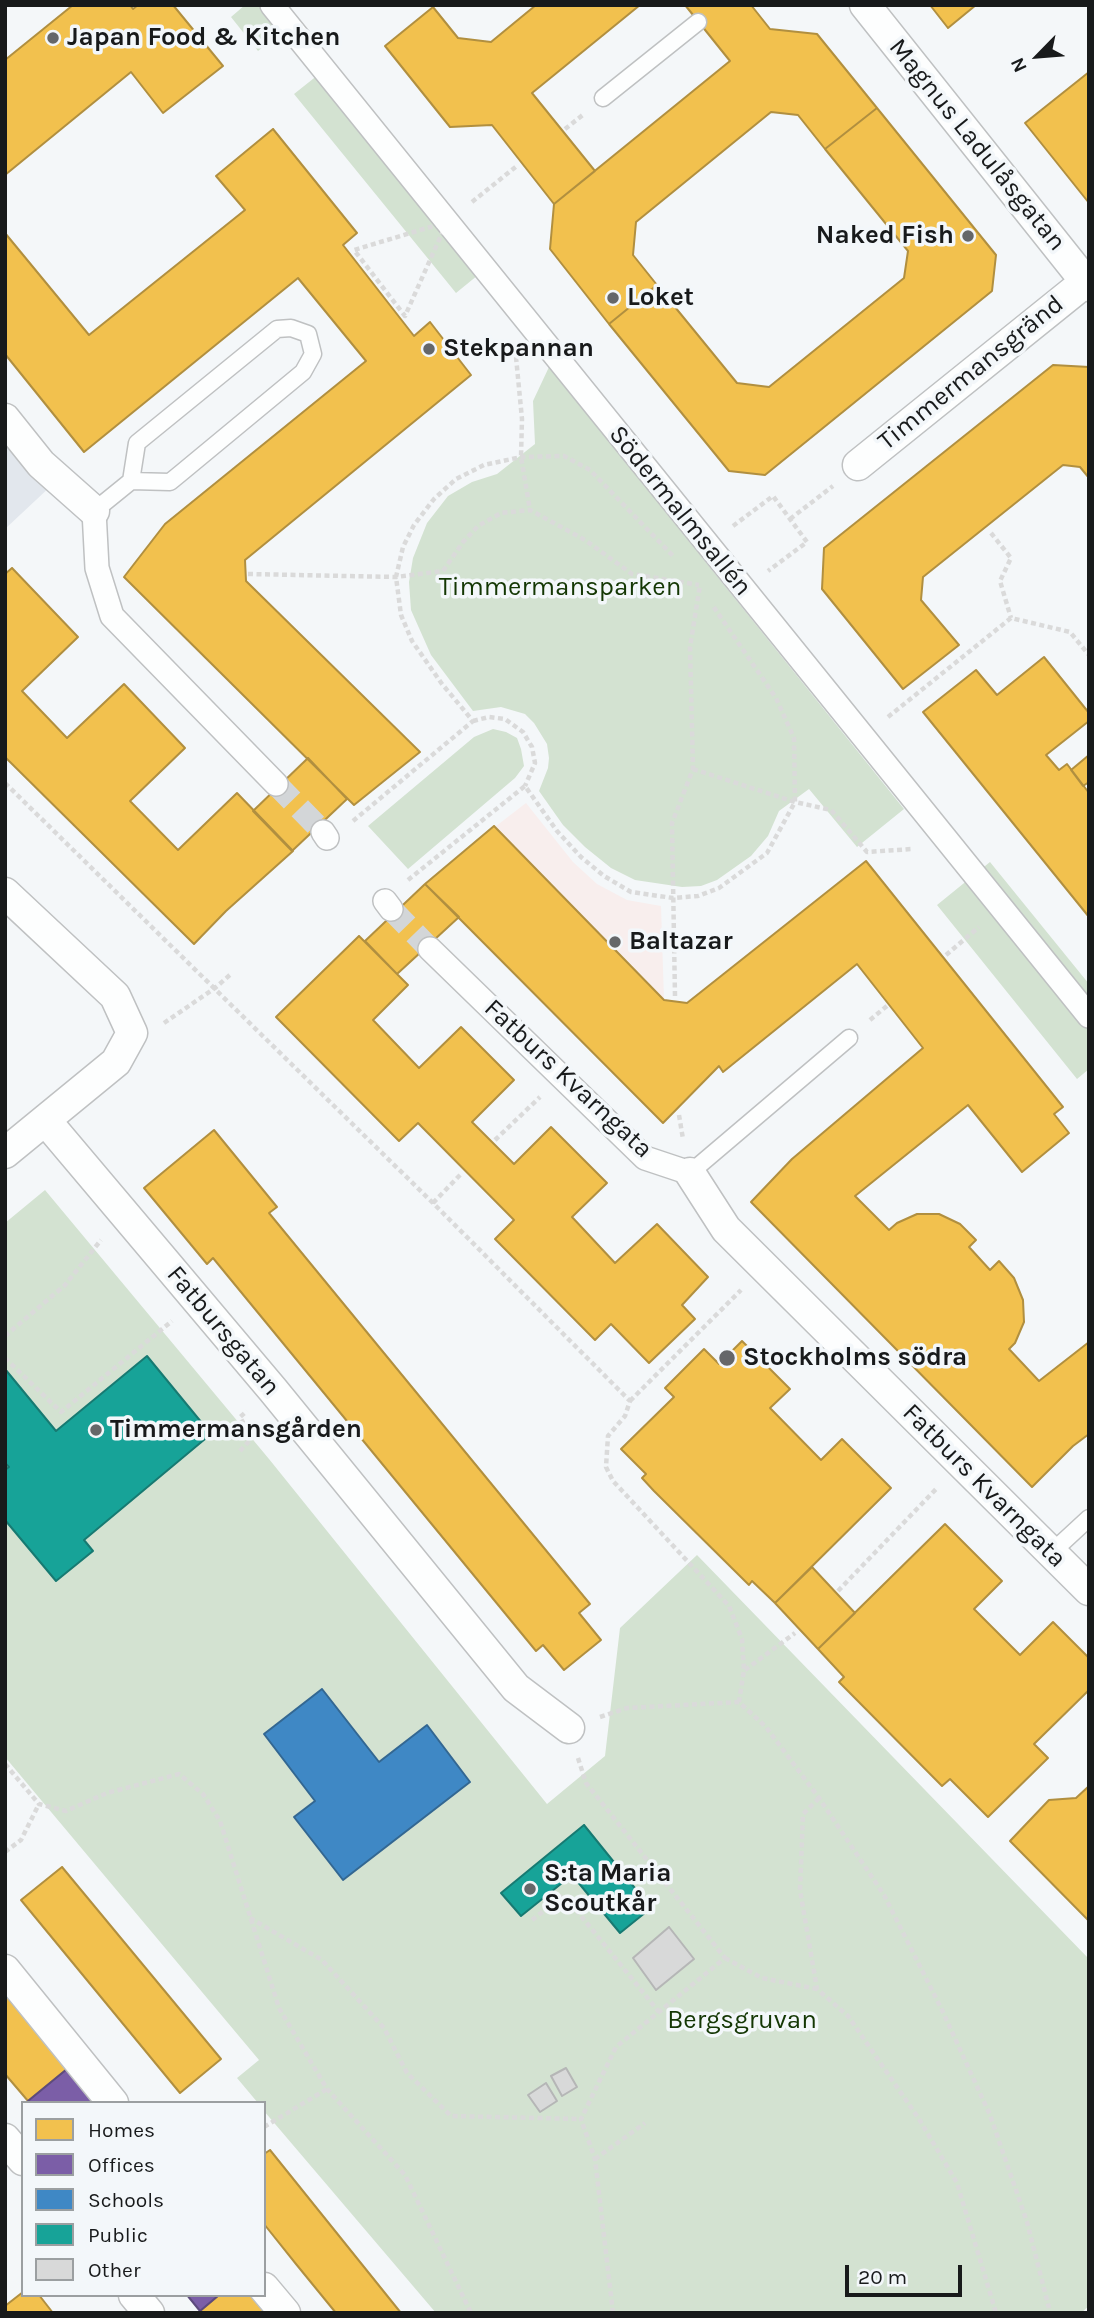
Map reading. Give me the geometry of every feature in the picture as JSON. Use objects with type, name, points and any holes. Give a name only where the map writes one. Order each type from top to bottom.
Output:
[{"type":"street","name":"Södermalmsallén","points":[[272,5],[452,218],[1089,1016]]},
{"type":"street","name":"Magnus Ladulåsgatan","points":[[865,5],[1088,282]]},
{"type":"street","name":"Timmermansgränd","points":[[858,465],[1088,282]]},
{"type":"street","points":[[5,419],[41,464],[94,511],[97,568],[112,616],[276,784]]},
{"type":"street","points":[[5,893],[115,996],[132,1033],[116,1062],[5,1153]]},
{"type":"street","name":"Fatburs Kvarngata","points":[[430,949],[645,1158],[690,1173],[726,1229],[1089,1590]]},
{"type":"street","name":"Fatbursgatan","points":[[46,1121],[273,1390],[516,1688],[569,1728]]},
{"type":"street","points":[[5,1970],[111,2101]]},
{"type":"street","points":[[5,2139],[21,2158]]},
{"type":"street","points":[[266,2290],[285,2313]]},
{"type":"street","points":[[136,2297],[149,2313]]},
{"type":"lane","points":[[603,98],[698,22]]},
{"type":"lane","points":[[94,511],[131,481],[170,482],[303,372],[313,354],[308,334],[291,328],[277,329],[137,443],[131,481]]},
{"type":"lane","points":[[690,1173],[849,1038]]},
{"type":"lane","points":[[1051,1553],[1089,1518]]},
{"type":"path","points":[[467,206],[518,165]]},
{"type":"path","points":[[452,218],[410,304],[405,316],[354,250],[452,218]]},
{"type":"path","points":[[522,419],[521,457],[530,510]]},
{"type":"path","points":[[472,721],[412,641],[401,615],[396,577],[403,547],[414,525],[434,499],[456,479],[484,465],[521,457],[564,456],[590,470],[682,566]]},
{"type":"path","points":[[790,519],[821,495]]},
{"type":"path","points":[[760,506],[773,496],[807,542],[796,551]]},
{"type":"path","points":[[248,574],[396,577],[443,571],[463,542],[478,527],[501,513],[530,510],[585,540],[632,573],[700,585]]},
{"type":"path","points":[[991,533],[1011,558],[1000,581],[1012,618]]},
{"type":"path","points":[[525,786],[557,831],[582,858],[604,876],[631,892],[673,898],[698,896],[719,888],[767,853],[795,803],[794,738],[776,698],[691,575]]},
{"type":"path","points":[[675,996],[672,823],[693,769],[690,647],[700,585]]},
{"type":"path","points":[[1012,618],[1070,632],[1089,655]]},
{"type":"path","points":[[911,699],[1012,618]]},
{"type":"path","points":[[350,823],[472,721],[489,717],[505,719],[523,733],[532,747],[535,763],[525,786],[405,883]]},
{"type":"path","points":[[693,769],[795,803],[831,810],[867,852],[952,847]]},
{"type":"path","points":[[5,783],[433,1203],[629,1401]]},
{"type":"path","points":[[946,956],[1001,908]]},
{"type":"path","points":[[132,1033],[160,1025],[231,974]]},
{"type":"path","points":[[495,1140],[560,1076]]},
{"type":"path","points":[[433,1203],[461,1174]]},
{"type":"path","points":[[5,1336],[65,1285],[124,1212]]},
{"type":"path","points":[[739,1702],[744,1670],[742,1639],[729,1606],[613,1481],[606,1467],[608,1436],[625,1416],[629,1401],[764,1267]]},
{"type":"path","points":[[5,1358],[61,1412],[197,1300]]},
{"type":"path","points":[[240,1417],[253,1438],[240,1451]]},
{"type":"path","points":[[838,1591],[960,1464]]},
{"type":"path","points":[[744,1670],[795,1633]]},
{"type":"path","points":[[996,2313],[957,2183],[919,2119],[848,2016],[817,1989],[762,1978],[725,1958],[586,1783],[569,1728],[627,1708],[739,1702],[766,1727],[819,1798],[884,1895],[943,2010],[985,2103],[1027,2222],[1049,2308]]},
{"type":"path","points":[[5,1764],[39,1804],[66,1811],[107,1793],[179,1774],[203,1794],[220,1821],[279,2008],[327,2090],[405,2175],[471,2313]]},
{"type":"path","points":[[817,1989],[800,1890],[803,1814],[819,1798]]},
{"type":"path","points":[[5,1852],[21,1840],[39,1804]]},
{"type":"path","points":[[532,1920],[564,1895],[659,2012]]},
{"type":"path","points":[[250,1918],[322,1960],[384,2028],[407,2073],[451,2116],[582,2119]]},
{"type":"path","points":[[613,2313],[595,2159],[582,2119],[616,2047],[725,1958]]},
{"type":"path","points":[[266,2126],[327,2090]]},
{"type":"path","points":[[595,2159],[645,2123]]},
{"type":"shaded area","points":[[5,427],[52,485],[5,529]]},
{"type":"shaded area","name":"Baltazar","points":[[526,803],[573,862],[597,884],[627,900],[661,906],[664,1000],[474,843]]},
{"type":"green space","points":[[245,5],[287,5],[298,19],[258,51],[231,17]]},
{"type":"green space","points":[[333,63],[494,262],[456,293],[294,94]]},
{"type":"green space","name":"Timmermansparken","points":[[549,367],[904,809],[857,847],[809,789],[779,811],[768,836],[751,856],[717,880],[701,886],[682,887],[635,880],[611,868],[585,847],[563,825],[539,791],[549,758],[547,744],[534,723],[525,714],[501,707],[473,711],[431,655],[411,610],[409,582],[413,558],[427,523],[448,496],[472,482],[497,474],[535,444],[533,401]]},
{"type":"green space","points":[[493,729],[517,738],[524,766],[515,778],[408,869],[368,826],[474,737]]},
{"type":"green space","points":[[990,862],[1089,984],[1089,1069],[1077,1079],[937,905]]},
{"type":"green space","name":"Bergsgruvan","points":[[45,1190],[269,1459],[547,1804],[605,1756],[620,1628],[697,1555],[1089,1959],[1089,2306],[1081,2313],[436,2313],[266,2113],[266,2101],[256,2101],[237,2078],[259,2060],[5,1757],[5,1223]]},
{"type":"building: Homes","points":[[73,5],[130,5],[133,9],[138,5],[173,5],[223,66],[163,113],[131,72],[5,175],[5,60]]},
{"type":"building: Homes","points":[[536,5],[640,5],[532,93],[595,171],[554,204],[492,125],[450,127],[385,46],[433,7],[458,38],[491,42]]},
{"type":"building: Homes","points":[[685,5],[751,5],[770,29],[817,34],[877,108],[825,149],[798,115],[771,112],[636,222],[633,255],[657,285],[609,324],[550,249],[554,204],[730,61]]},
{"type":"building: Homes","points":[[930,5],[976,5],[948,28]]},
{"type":"building: Homes","points":[[1089,72],[1089,203],[1025,123]]},
{"type":"building: Homes","points":[[877,108],[996,255],[992,291],[765,475],[729,471],[609,324],[657,285],[737,383],[769,387],[904,278],[908,251],[825,149]]},
{"type":"building: Homes","points":[[273,129],[357,233],[343,245],[414,336],[430,322],[471,375],[245,560],[246,581],[420,752],[354,805],[124,577],[165,524],[366,361],[298,278],[84,452],[5,354],[5,233],[89,335],[245,210],[216,176]]},
{"type":"building: Homes","points":[[1053,365],[1089,367],[1089,478],[1080,467],[1063,465],[923,577],[921,600],[959,645],[903,689],[822,589],[824,548]]},
{"type":"building: Homes","points":[[12,568],[78,637],[22,691],[67,738],[124,684],[185,748],[130,801],[178,850],[237,793],[293,851],[226,911],[194,944],[5,757],[5,574]]},
{"type":"building: Homes","points":[[1044,657],[1089,713],[1089,721],[1046,755],[1059,770],[1067,764],[1089,793],[1089,917],[923,712],[976,670],[997,695]]},
{"type":"building: Homes","points":[[1089,755],[1089,782],[1083,786],[1071,770]]},
{"type":"building: Homes","points":[[308,758],[347,799],[292,851],[253,811]]},
{"type":"building: Homes","points":[[494,826],[664,1000],[687,1003],[866,861],[1063,1107],[1054,1114],[1069,1133],[1022,1172],[968,1105],[855,1196],[889,1230],[897,1223],[917,1214],[939,1214],[960,1224],[976,1240],[969,1247],[990,1270],[999,1261],[1014,1278],[1023,1300],[1024,1322],[1015,1343],[1009,1349],[1039,1381],[1089,1342],[1089,1434],[1073,1446],[1032,1487],[751,1202],[792,1159],[923,1048],[857,964],[723,1072],[719,1066],[663,1123],[425,884]]},
{"type":"building: Homes","points":[[425,884],[459,917],[397,974],[365,941]]},
{"type":"building: Homes","points":[[359,936],[408,985],[373,1020],[419,1068],[461,1027],[514,1080],[472,1122],[514,1164],[551,1127],[607,1183],[572,1217],[615,1263],[657,1224],[708,1277],[682,1305],[695,1319],[649,1363],[611,1324],[595,1340],[495,1239],[514,1220],[418,1123],[399,1141],[276,1017]]},
{"type":"building: Homes","points":[[214,1130],[277,1207],[269,1213],[590,1604],[579,1613],[601,1640],[564,1670],[543,1645],[536,1651],[213,1258],[207,1264],[144,1188]]},
{"type":"building: Homes","points":[[742,1341],[790,1389],[770,1408],[821,1460],[842,1439],[891,1488],[775,1603],[752,1581],[749,1585],[654,1491],[642,1478],[646,1474],[621,1449],[674,1397],[665,1388],[704,1349],[719,1364]]},
{"type":"building: Homes","points":[[945,1524],[1002,1581],[974,1609],[1020,1655],[1053,1622],[1089,1658],[1089,1690],[1034,1744],[1048,1758],[988,1817],[950,1779],[942,1786],[839,1682],[844,1677],[818,1649]]},
{"type":"building: Homes","points":[[812,1567],[855,1613],[818,1649],[775,1603]]},
{"type":"building: Homes","points":[[1089,1786],[1089,1921],[1010,1841],[1049,1800],[1076,1798]]},
{"type":"building: Homes","points":[[62,1867],[221,2059],[180,2093],[21,1900]]},
{"type":"building: Homes","points":[[5,1994],[67,2069],[28,2101],[5,2074]]},
{"type":"building: Homes","points":[[270,2150],[401,2313],[336,2313],[266,2226],[266,2153]]},
{"type":"building: Homes","points":[[21,2294],[21,2297],[41,2297],[53,2313],[5,2313],[5,2306]]},
{"type":"building: Homes","points":[[217,2297],[254,2297],[266,2313],[201,2313],[200,2311]]},
{"type":"building: Offices","points":[[67,2069],[92,2101],[28,2101]]},
{"type":"building: Offices","points":[[189,2297],[217,2297],[200,2311]]},
{"type":"building: Schools","points":[[322,1689],[379,1762],[427,1725],[470,1782],[343,1880],[294,1817],[315,1801],[264,1734]]},
{"type":"building: Public","points":[[147,1356],[211,1434],[84,1540],[93,1551],[56,1581],[5,1520],[5,1470],[9,1467],[5,1463],[5,1369],[56,1431]]},
{"type":"building: Public","points":[[584,1825],[651,1908],[620,1933],[572,1875],[521,1916],[501,1893]]},
{"type":"building: Other","points":[[669,1927],[694,1959],[656,1990],[633,1958]]},
{"type":"building: Other","points":[[566,2068],[577,2087],[562,2096],[551,2076]]},
{"type":"building: Other","points":[[546,2083],[557,2101],[540,2112],[528,2095]]},
{"type":"tunnel","points":[[276,784],[323,832]]},
{"type":"tunnel","points":[[391,909],[430,949]]},
{"type":"place","name":"Japan Food & Kitchen","points":[[53,38]]},
{"type":"place","name":"Naked Fish","points":[[968,236]]},
{"type":"place","name":"Loket","points":[[613,298]]},
{"type":"place","name":"Stekpannan","points":[[429,349]]},
{"type":"place","name":"Baltazar","points":[[615,942]]},
{"type":"place","name":"Stockholms södra","points":[[727,1358]]},
{"type":"place","name":"Timmermansgården","points":[[96,1430]]},
{"type":"place","name":"S:ta Maria Scoutkår","points":[[530,1889]]}]
